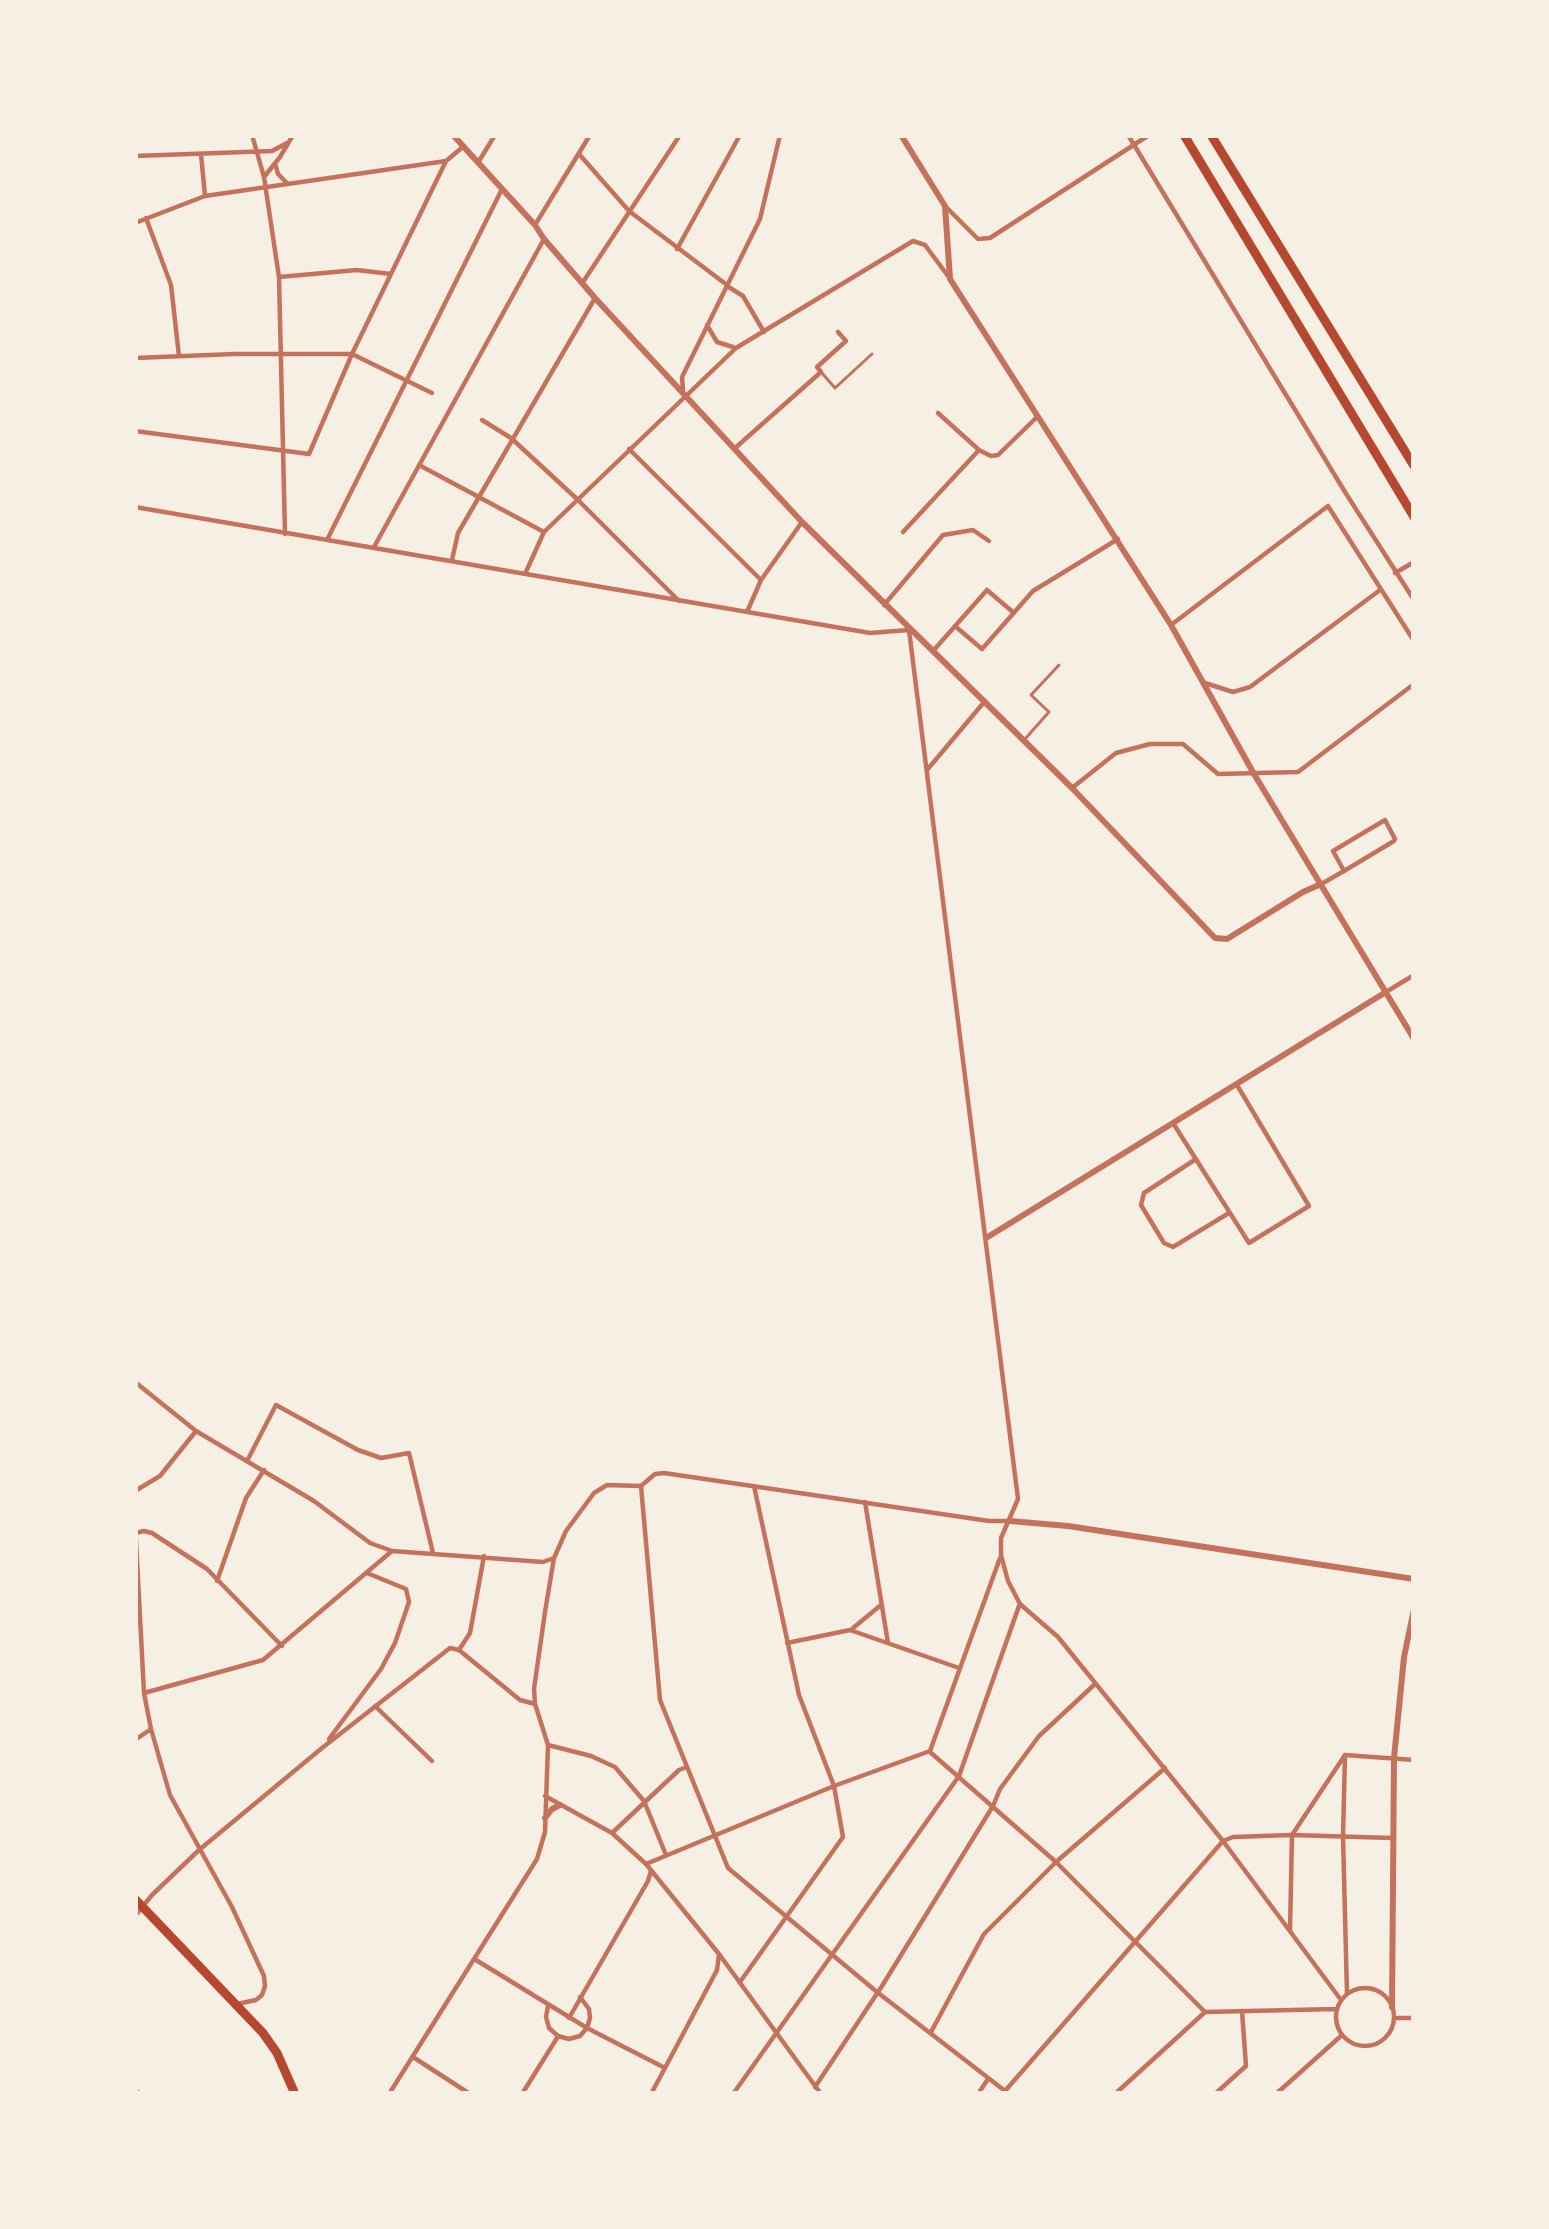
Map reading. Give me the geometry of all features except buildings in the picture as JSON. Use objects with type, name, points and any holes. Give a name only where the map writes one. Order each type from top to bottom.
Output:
[{"type":"main road","points":[[1184,135],[1414,517]]},
{"type":"main road","points":[[1210,135],[1414,466]]},
{"type":"main road","points":[[138,1908],[263,2033],[295,2094]]},
{"type":"street","points":[[252,135],[266,186],[279,277],[284,533]]},
{"type":"street","points":[[264,177],[292,135]]},
{"type":"street","points":[[453,135],[802,522],[1072,788],[1215,938],[1227,939],[1303,892],[1344,872],[1394,841],[1385,820],[1333,851],[1344,872]]},
{"type":"street","points":[[479,161],[495,135]]},
{"type":"street","points":[[536,225],[590,135]]},
{"type":"street","points":[[583,282],[680,135]]},
{"type":"street","points":[[677,249],[740,135]]},
{"type":"street","points":[[684,395],[682,377],[760,219],[781,135]]},
{"type":"street","points":[[901,135],[945,206],[978,238],[990,238],[1149,135]]},
{"type":"street","points":[[1128,135],[1414,600]]},
{"type":"street","points":[[135,156],[272,151],[287,143]]},
{"type":"street","points":[[135,430],[308,454],[446,161],[464,146]]},
{"type":"street","points":[[201,154],[206,196]]},
{"type":"street","points":[[579,154],[629,211],[742,296],[764,332]]},
{"type":"street","points":[[135,223],[206,196],[446,161]]},
{"type":"street","points":[[275,163],[287,183]]},
{"type":"street","points":[[327,540],[502,189]]},
{"type":"street","points":[[945,206],[950,279]]},
{"type":"street","points":[[146,218],[171,285],[179,356]]},
{"type":"street","points":[[374,547],[544,238]]},
{"type":"street","points":[[525,574],[544,532],[736,348],[913,242],[926,245],[1171,625],[1254,774],[1414,1039]]},
{"type":"street","points":[[279,277],[357,270],[391,274]]},
{"type":"street","points":[[452,560],[458,533],[596,298]]},
{"type":"street","points":[[707,326],[717,342],[736,348]]},
{"type":"street","points":[[734,449],[820,372],[817,367],[846,341],[838,332]]},
{"type":"street","points":[[135,358],[352,354],[432,393]]},
{"type":"street","points":[[938,413],[986,455],[998,455],[1038,416]]},
{"type":"street","points":[[482,420],[512,438],[679,601]]},
{"type":"street","points":[[629,449],[760,580]]},
{"type":"street","points":[[903,532],[979,450]]},
{"type":"street","points":[[419,464],[544,532]]},
{"type":"street","points":[[1171,625],[1328,506],[1414,641]]},
{"type":"street","points":[[135,508],[870,633],[909,630]]},
{"type":"street","points":[[747,612],[760,580],[802,522]]},
{"type":"street","points":[[884,605],[943,535],[973,530],[989,542]]},
{"type":"street","points":[[956,626],[982,649],[1034,591],[1118,539]]},
{"type":"street","points":[[1395,573],[1414,562]]},
{"type":"street","points":[[933,650],[987,590],[1014,613]]},
{"type":"street","points":[[1204,683],[1234,692],[1250,687],[1380,590]]},
{"type":"street","points":[[909,630],[1018,1499],[1001,1538],[1008,1581],[1020,1604],[1058,1637],[1165,1768],[1341,2000]]},
{"type":"street","points":[[1072,788],[1116,753],[1150,744],[1183,744],[1218,774],[1298,772],[1414,684]]},
{"type":"street","points":[[927,770],[985,701]]},
{"type":"street","points":[[986,1238],[1414,975]]},
{"type":"street","points":[[1173,1123],[1249,1243],[1310,1207],[1237,1084]]},
{"type":"street","points":[[1196,1159],[1144,1192],[1141,1205],[1164,1243],[1173,1247],[1229,1213]]},
{"type":"street","points":[[135,1382],[196,1431],[314,1501],[370,1543],[392,1551],[543,1562],[554,1558]]},
{"type":"street","points":[[247,1461],[276,1405],[358,1450],[381,1458],[410,1453],[434,1553]]},
{"type":"street","points":[[135,1491],[160,1476],[196,1431]]},
{"type":"street","points":[[217,1581],[247,1498],[264,1470]]},
{"type":"street","points":[[389,2094],[537,1859],[545,1832],[548,1744],[534,1689],[554,1558],[566,1531],[594,1493],[607,1485],[641,1486],[664,1473],[989,1521],[1068,1526],[1414,1579]]},
{"type":"street","points":[[641,1486],[660,1700],[728,1868],[830,1955],[1007,2092],[1223,1841],[1292,1835],[1393,1838]]},
{"type":"street","points":[[740,1982],[843,1838],[834,1786],[799,1695],[754,1486]]},
{"type":"street","points":[[865,1502],[888,1643]]},
{"type":"street","points":[[135,1522],[144,1693],[151,1729],[170,1795],[264,1976],[262,1995],[235,2004]]},
{"type":"street","points":[[136,1533],[152,1533],[207,1569],[282,1646]]},
{"type":"street","points":[[144,1693],[263,1660],[392,1551]]},
{"type":"street","points":[[930,1751],[1001,1555]]},
{"type":"street","points":[[459,1650],[470,1633],[484,1556]]},
{"type":"street","points":[[322,1748],[381,1669],[409,1602],[406,1589],[367,1573]]},
{"type":"street","points":[[733,2094],[959,1776],[1020,1604]]},
{"type":"street","points":[[787,1643],[850,1630],[881,1605]]},
{"type":"street","points":[[1392,2007],[1373,1989],[1347,1994],[1336,2009],[1338,2028],[1356,2044],[1371,2045],[1389,2033],[1394,2018],[1394,1758],[1414,1609]]},
{"type":"street","points":[[850,1630],[959,1668]]},
{"type":"street","points":[[138,1908],[199,1850],[450,1648],[459,1650],[520,1700],[535,1704]]},
{"type":"street","points":[[815,2087],[1000,1790],[1039,1736],[1096,1683]]},
{"type":"street","points":[[375,1706],[432,1761]]},
{"type":"street","points":[[135,1740],[151,1729]]},
{"type":"street","points":[[548,1744],[615,1767],[644,1801],[666,1856]]},
{"type":"street","points":[[930,1751],[1056,1862],[1205,2012]]},
{"type":"street","points":[[649,1867],[834,1786],[930,1751]]},
{"type":"street","points":[[1345,1755],[1414,1760]]},
{"type":"street","points":[[1290,1931],[1292,1835],[1345,1755]]},
{"type":"street","points":[[1345,1755],[1347,1994]]},
{"type":"street","points":[[612,1833],[686,1767]]},
{"type":"street","points":[[931,2032],[983,1934],[1056,1862],[1165,1768]]},
{"type":"street","points":[[545,1796],[612,1833],[649,1867],[820,2094]]},
{"type":"street","points":[[545,1817],[560,1805]]},
{"type":"street","points":[[569,2018],[648,1882],[649,1867]]},
{"type":"street","points":[[651,2094],[717,1970],[719,1954]]},
{"type":"street","points":[[476,1960],[569,2018],[665,2068]]},
{"type":"street","points":[[548,2005],[549,2029],[569,2039],[587,2028],[589,2009],[580,1997]]},
{"type":"street","points":[[1115,2094],[1205,2012],[1336,2009]]},
{"type":"street","points":[[1215,2094],[1246,2066],[1242,2011]]},
{"type":"street","points":[[1394,2018],[1414,2018]]},
{"type":"street","points":[[1276,2094],[1342,2035]]},
{"type":"street","points":[[522,2094],[558,2036]]},
{"type":"street","points":[[413,2057],[470,2094]]},
{"type":"street","points":[[978,2094],[988,2078]]},
{"type":"street","points":[[1286,2085],[1292,2092]]},
{"type":"lane","points":[[820,372],[835,388],[872,354]]},
{"type":"lane","points":[[1024,740],[1049,712],[1031,695],[1058,665]]}]
